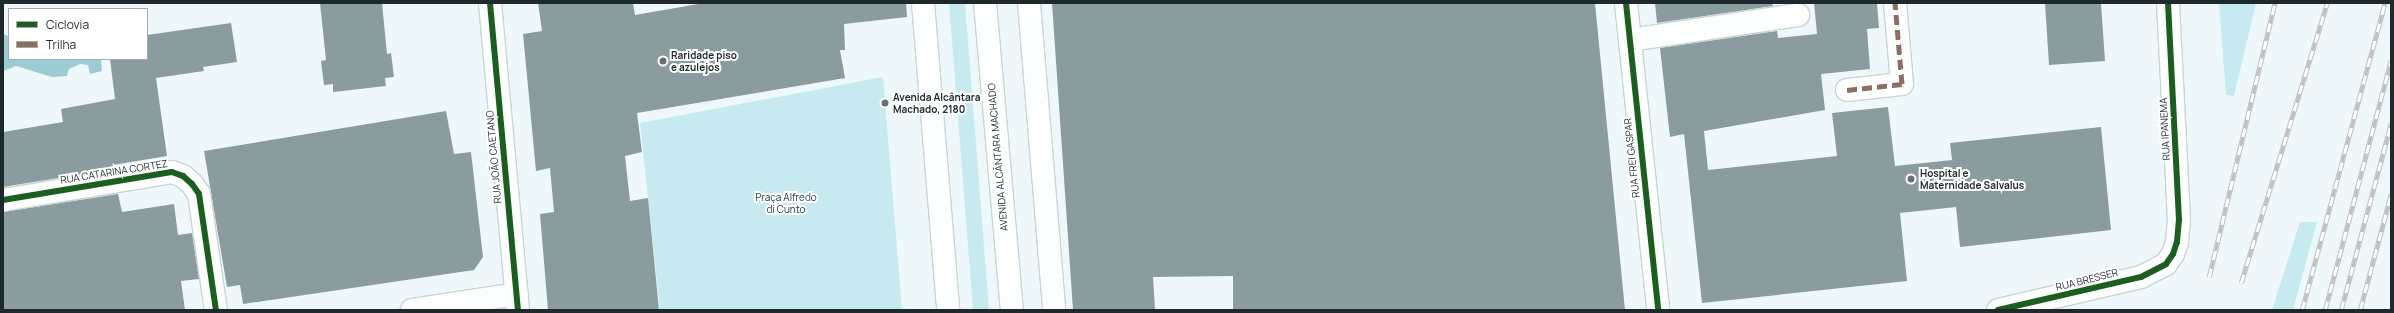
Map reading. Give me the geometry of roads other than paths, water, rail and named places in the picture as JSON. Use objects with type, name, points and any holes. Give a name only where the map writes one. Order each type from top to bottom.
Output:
[{"type":"main road","name":"RUA JOÃO CAETANO","points":[[490,3],[517,302]]},
{"type":"main road","points":[[923,3],[948,310]]},
{"type":"main road","name":"AVENIDA ALCÂNTARA MACHADO","points":[[985,3],[1012,310]]},
{"type":"main road","points":[[1029,3],[1054,310]]},
{"type":"main road","name":"RUA FREI GASPAR","points":[[1626,3],[1658,310]]},
{"type":"main road","points":[[1847,90],[1902,84],[1895,3]]},
{"type":"main road","name":"RUA IPANEMA","points":[[2168,3],[2179,220],[2177,242],[2173,254]]},
{"type":"main road","points":[[1630,40],[1798,15]]},
{"type":"main road","name":"RUA CATARINA CORTEZ","points":[[3,200],[172,172],[183,176],[192,184],[198,194],[216,310]]},
{"type":"main road","name":"RUA BRESSER","points":[[1998,310],[2050,305],[2141,277],[2166,264],[2173,254]]},
{"type":"main road","points":[[412,310],[517,302]]},
{"type":"railway","points":[[2209,277],[2275,3]]},
{"type":"railway","points":[[2241,283],[2327,3]]},
{"type":"railway","points":[[2302,310],[2385,3]]},
{"type":"railway","points":[[2325,310],[2391,61]]},
{"type":"railway","points":[[2341,310],[2391,124]]},
{"type":"railway","points":[[2360,310],[2391,194]]},
{"type":"place","name":"Raridade piso e azulejos","points":[[663,61]]},
{"type":"place","name":"Avenida Alcântara Machado, 2180","points":[[885,103]]},
{"type":"place","name":"Hospital e Maternidade Salvalus","points":[[1911,179]]},
{"type":"park label","name":"Praça Alfredo di Cunto","points":[[786,202]]}]
